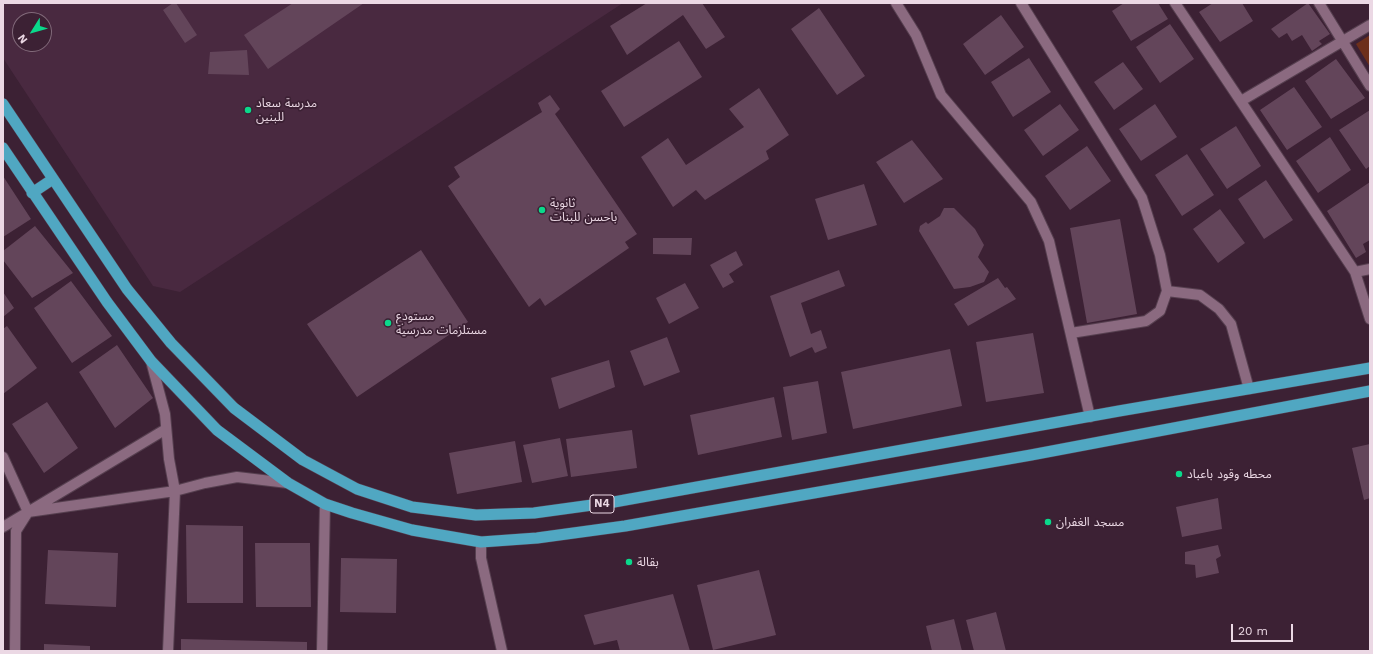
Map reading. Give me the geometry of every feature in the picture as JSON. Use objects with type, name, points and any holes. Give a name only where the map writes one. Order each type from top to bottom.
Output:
[{"type":"highway","name":"N4","points":[[3,104],[127,289],[171,343],[234,408],[303,460],[357,488],[412,506],[476,515],[534,513],[614,502],[1090,416],[1370,368]]},
{"type":"highway","name":"N4","points":[[3,148],[107,302],[152,361],[217,430],[288,483],[325,504],[412,530],[481,542],[537,538],[625,526],[1031,455],[1370,391]]},
{"type":"highway","points":[[32,193],[53,179]]},
{"type":"street","points":[[896,3],[916,35],[941,95],[1031,202],[1049,241],[1090,416]]},
{"type":"street","points":[[1021,3],[1142,198],[1160,255],[1167,291],[1160,311],[1146,321],[1070,333]]},
{"type":"street","points":[[1175,3],[1355,272],[1370,319]]},
{"type":"street","points":[[1319,3],[1370,86]]},
{"type":"street","points":[[1241,102],[1370,25]]},
{"type":"street","points":[[1355,272],[1370,269]]},
{"type":"street","points":[[1167,291],[1200,295],[1219,310],[1231,324],[1248,389]]},
{"type":"street","points":[[152,361],[165,414],[169,459],[175,491],[168,651]]},
{"type":"street","points":[[3,527],[166,429]]},
{"type":"street","points":[[3,457],[28,512]]},
{"type":"street","points":[[15,651],[16,531],[28,512],[175,491],[237,477],[288,483]]},
{"type":"street","points":[[322,651],[325,504]]},
{"type":"street","points":[[481,542],[481,558],[502,651]]},
{"type":"shaded area","name":"مدرسة سعاد للبنين","points":[[3,3],[623,3],[180,292],[153,286],[3,58]]},
{"type":"shaded area","points":[[1370,35],[1370,67],[1356,44]]},
{"type":"building","points":[[173,3],[176,3],[197,35],[185,43],[163,10]]},
{"type":"building","points":[[293,3],[364,3],[268,69],[244,35]]},
{"type":"building","points":[[647,3],[702,3],[725,37],[706,49],[683,15],[627,55],[610,26]]},
{"type":"building","points":[[1124,3],[1158,3],[1168,19],[1131,41],[1112,11]]},
{"type":"building","points":[[1213,3],[1242,3],[1253,21],[1220,42],[1199,12]]},
{"type":"building","points":[[1308,3],[1330,34],[1319,41],[1322,44],[1312,51],[1302,35],[1292,41],[1287,33],[1279,38],[1271,29]]},
{"type":"building","points":[[819,8],[865,76],[837,95],[791,29]]},
{"type":"building","points":[[1001,15],[1024,47],[985,75],[963,44]]},
{"type":"building","points":[[1170,24],[1194,59],[1160,83],[1136,47]]},
{"type":"building","points":[[679,41],[702,77],[624,127],[601,91]]},
{"type":"building","points":[[247,50],[249,75],[208,74],[210,52]]},
{"type":"building","points":[[1029,58],[1051,92],[1013,117],[991,82]]},
{"type":"building","points":[[1336,59],[1365,98],[1331,119],[1305,81]]},
{"type":"building","points":[[1123,62],[1143,89],[1114,110],[1094,82]]},
{"type":"building","points":[[1294,87],[1322,127],[1287,150],[1260,110]]},
{"type":"building","points":[[759,88],[789,135],[766,151],[769,159],[705,200],[696,190],[673,207],[641,157],[668,138],[686,165],[744,127],[729,109]]},
{"type":"building","name":"ثانوية باحسن للبنات","points":[[550,95],[560,109],[555,114],[637,234],[625,242],[629,248],[545,306],[540,298],[529,307],[448,186],[460,177],[454,167],[542,112],[538,103]]},
{"type":"building","points":[[1060,104],[1079,130],[1043,156],[1024,130]]},
{"type":"building","points":[[1155,104],[1177,137],[1141,161],[1119,129]]},
{"type":"building","points":[[1370,110],[1370,166],[1366,169],[1339,130]]},
{"type":"building","points":[[1236,126],[1261,166],[1227,189],[1200,149]]},
{"type":"building","points":[[1330,137],[1351,170],[1318,193],[1296,161]]},
{"type":"building","points":[[912,140],[943,179],[904,203],[876,162]]},
{"type":"building","points":[[1087,146],[1111,181],[1070,210],[1045,176]]},
{"type":"building","points":[[1187,154],[1214,195],[1182,216],[1155,175]]},
{"type":"building","points":[[3,176],[31,219],[3,237]]},
{"type":"building","points":[[1266,180],[1293,220],[1264,239],[1238,199]]},
{"type":"building","points":[[1370,182],[1370,240],[1363,244],[1366,252],[1356,258],[1327,211]]},
{"type":"building","points":[[864,184],[877,225],[828,240],[815,199]]},
{"type":"building","points":[[944,208],[954,208],[975,229],[984,245],[978,257],[989,272],[984,282],[970,287],[954,289],[919,231],[920,226],[926,222],[928,224],[940,216]]},
{"type":"building","points":[[1220,209],[1245,243],[1218,263],[1193,229]]},
{"type":"building","points":[[1120,219],[1137,314],[1087,323],[1070,228]]},
{"type":"building","points":[[35,226],[73,273],[32,298],[3,260],[3,251]]},
{"type":"building","points":[[653,238],[692,238],[691,255],[653,254]]},
{"type":"building","name":"مستودع مستلزمات مدرسية","points":[[421,250],[468,322],[357,397],[307,324]]},
{"type":"building","points":[[736,251],[743,265],[729,274],[734,282],[723,288],[710,265]]},
{"type":"building","points":[[839,270],[845,286],[801,303],[811,334],[821,330],[827,348],[815,353],[812,347],[790,357],[770,296]]},
{"type":"building","points":[[998,278],[1016,299],[968,326],[954,304]]},
{"type":"building","points":[[71,281],[112,336],[72,363],[34,308]]},
{"type":"building","points":[[685,283],[699,308],[669,324],[656,298]]},
{"type":"building","points":[[3,292],[14,308],[3,317]]},
{"type":"building","points":[[7,326],[37,368],[3,394],[3,329]]},
{"type":"building","points":[[1033,333],[1044,393],[986,402],[976,342]]},
{"type":"building","points":[[667,337],[680,372],[644,386],[630,351]]},
{"type":"building","points":[[117,345],[153,398],[115,428],[79,372]]},
{"type":"building","points":[[950,349],[962,406],[853,429],[841,372]]},
{"type":"building","points":[[609,360],[615,387],[559,409],[551,378]]},
{"type":"building","points":[[818,381],[827,433],[792,440],[783,387]]},
{"type":"building","points":[[774,397],[782,437],[698,455],[690,415]]},
{"type":"building","points":[[47,402],[78,448],[44,473],[12,424]]},
{"type":"building","points":[[632,430],[637,468],[571,477],[566,439]]},
{"type":"building","points":[[560,438],[568,476],[532,483],[523,445]]},
{"type":"building","points":[[515,441],[522,482],[457,494],[449,453]]},
{"type":"building","points":[[1370,444],[1370,498],[1364,500],[1352,448]]},
{"type":"building","points":[[1218,498],[1222,529],[1182,537],[1176,507]]},
{"type":"building","points":[[186,525],[243,526],[243,603],[187,603]]},
{"type":"building","points":[[255,543],[310,543],[311,607],[256,607]]},
{"type":"building","points":[[1218,545],[1221,556],[1216,559],[1219,573],[1196,578],[1195,565],[1185,564],[1185,552]]},
{"type":"building","points":[[48,550],[118,553],[116,607],[45,604]]},
{"type":"building","points":[[341,558],[397,559],[396,613],[340,612]]},
{"type":"building","points":[[759,570],[776,635],[713,650],[697,585]]},
{"type":"building","points":[[673,594],[690,651],[620,651],[617,640],[594,645],[584,615]]},
{"type":"building","points":[[996,612],[1006,651],[974,651],[966,620]]},
{"type":"building","points":[[954,619],[962,651],[932,651],[926,626]]},
{"type":"building","points":[[181,639],[307,642],[307,651],[181,651]]},
{"type":"building","points":[[44,644],[90,646],[90,651],[44,651]]},
{"type":"place","name":"مدرسة سعاد للبنين","points":[[248,110]]},
{"type":"place","name":"ثانوية باحسن للبنات","points":[[542,210]]},
{"type":"place","name":"مستودع مستلزمات مدرسية","points":[[388,323]]},
{"type":"place","name":"محطه وقود باعباد","points":[[1179,474]]},
{"type":"place","name":"مسجد الغفران","points":[[1048,522]]},
{"type":"place","name":"بقالة","points":[[629,562]]}]
